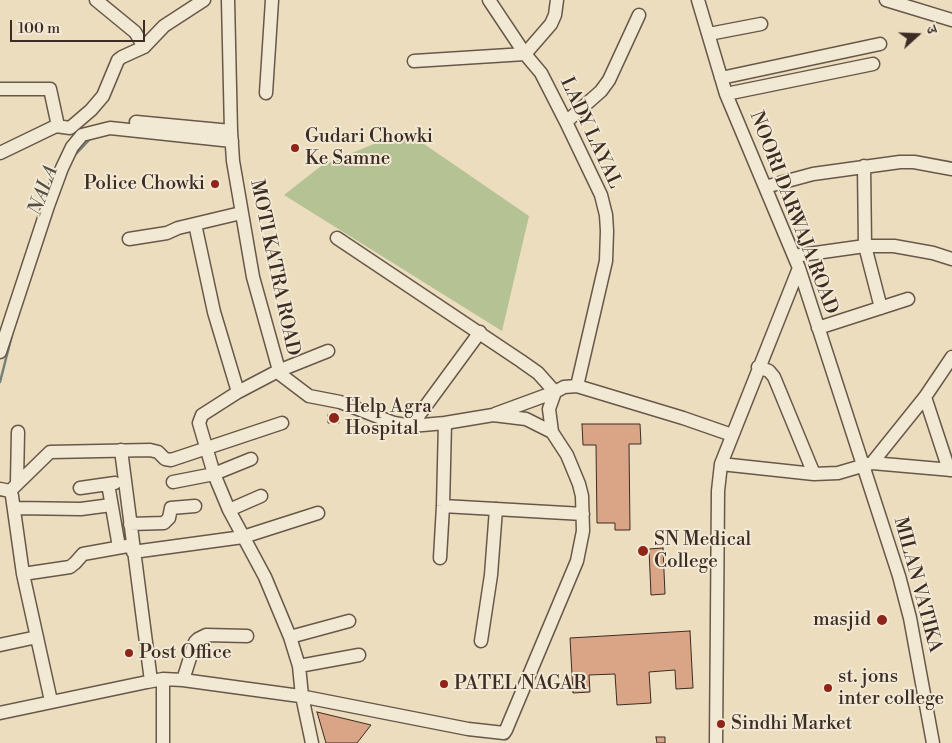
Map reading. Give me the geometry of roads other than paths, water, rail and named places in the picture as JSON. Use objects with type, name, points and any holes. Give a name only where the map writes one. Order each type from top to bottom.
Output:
[{"type":"street","points":[[96,0],[134,32],[144,47]]},
{"type":"street","points":[[0,352],[62,168],[79,129],[103,96],[118,60],[144,47],[164,26],[204,0]]},
{"type":"street","name":"MOTI KATRA ROAD","points":[[228,0],[233,161],[253,277],[278,371],[296,387],[314,398],[340,402],[379,418],[411,426],[445,423],[493,415],[526,419],[552,432]]},
{"type":"street","points":[[266,93],[272,0]]},
{"type":"street","name":"LADY LAYAL","points":[[489,0],[525,54],[541,74],[601,195],[606,215],[606,261],[577,386]]},
{"type":"street","points":[[414,61],[525,54],[550,24],[555,15],[556,0]]},
{"type":"street","name":"NOORI DARWAJA ROAD","points":[[698,0],[726,94],[796,262],[868,465]]},
{"type":"street","points":[[886,0],[952,20]]},
{"type":"street","points":[[566,122],[591,102],[605,85],[638,15]]},
{"type":"street","points":[[709,34],[761,24]]},
{"type":"street","points":[[721,78],[880,44]]},
{"type":"street","points":[[726,94],[873,64]]},
{"type":"street","points":[[0,89],[50,89],[58,126]]},
{"type":"street","points":[[136,122],[231,136]]},
{"type":"street","points":[[0,153],[58,126],[66,129],[110,128],[231,136]]},
{"type":"street","points":[[765,187],[813,174],[864,166],[914,162],[952,169]]},
{"type":"street","points":[[864,166],[865,246],[881,308]]},
{"type":"street","points":[[129,239],[167,233],[178,228],[241,214]]},
{"type":"street","points":[[196,224],[214,312],[238,392]]},
{"type":"street","points":[[337,238],[480,332],[538,374],[554,392]]},
{"type":"street","points":[[716,743],[718,491],[721,464],[796,262],[865,246],[902,247],[952,259]]},
{"type":"street","points":[[818,328],[908,299]]},
{"type":"street","points":[[411,426],[480,332]]},
{"type":"street","points":[[312,743],[302,696],[299,666],[290,637],[265,577],[243,537],[214,474],[205,449],[199,423],[202,415],[238,392],[278,371],[328,351]]},
{"type":"street","points":[[868,465],[925,397],[952,357]]},
{"type":"street","points":[[758,368],[769,371],[774,377],[814,474]]},
{"type":"street","points":[[493,415],[564,387],[577,386],[732,435]]},
{"type":"street","points":[[0,713],[157,680],[183,680],[302,696],[468,729],[502,738],[577,561],[584,531],[579,484],[566,455],[552,432],[549,409],[554,392]]},
{"type":"street","points":[[721,464],[814,474],[838,473],[868,465],[950,470],[925,397]]},
{"type":"street","points":[[9,487],[50,452],[156,451],[165,459],[171,460],[282,423]]},
{"type":"street","points":[[440,558],[445,423]]},
{"type":"street","points":[[18,432],[9,487],[15,508],[23,574],[52,701]]},
{"type":"street","points":[[121,450],[133,548],[157,680],[163,743]]},
{"type":"street","points":[[173,482],[214,474],[251,459]]},
{"type":"street","name":"MILAN VATIKA","points":[[868,465],[910,618],[933,743]]},
{"type":"street","points":[[80,488],[125,481]]},
{"type":"street","points":[[108,484],[119,547]]},
{"type":"street","points":[[230,510],[261,496]]},
{"type":"street","points":[[15,508],[82,508],[111,505]]},
{"type":"street","points":[[130,524],[164,523],[170,518],[171,508],[195,506]]},
{"type":"street","points":[[443,506],[583,514]]},
{"type":"street","points":[[481,641],[491,575],[496,509]]},
{"type":"street","points":[[23,574],[70,567],[76,563],[82,554],[119,547],[133,548],[243,537],[318,513]]},
{"type":"street","points":[[290,637],[349,621]]},
{"type":"street","points":[[183,680],[195,642],[198,639],[206,635],[247,636]]},
{"type":"street","points":[[0,645],[37,637]]},
{"type":"street","points":[[299,666],[359,655]]},
{"type":"waterway","name":"NALA","points":[[74,156],[91,138]]},
{"type":"waterway","name":"NALA","points":[[0,382],[12,335]]},
{"type":"place","name":"Gudari Chowki Ke Samne","points":[[295,148]]},
{"type":"place","name":"Police Chowki","points":[[215,184]]},
{"type":"place","name":"Help Agra Hospital","points":[[334,418]]},
{"type":"place","name":"SN Medical College","points":[[643,551]]},
{"type":"place","name":"masjid","points":[[882,620]]},
{"type":"place","name":"Post Office","points":[[129,653]]},
{"type":"place","name":"PATEL NAGAR","points":[[444,684]]},
{"type":"place","name":"st. jons inter college","points":[[828,688]]},
{"type":"place","name":"Sindhi Market","points":[[721,724]]}]
